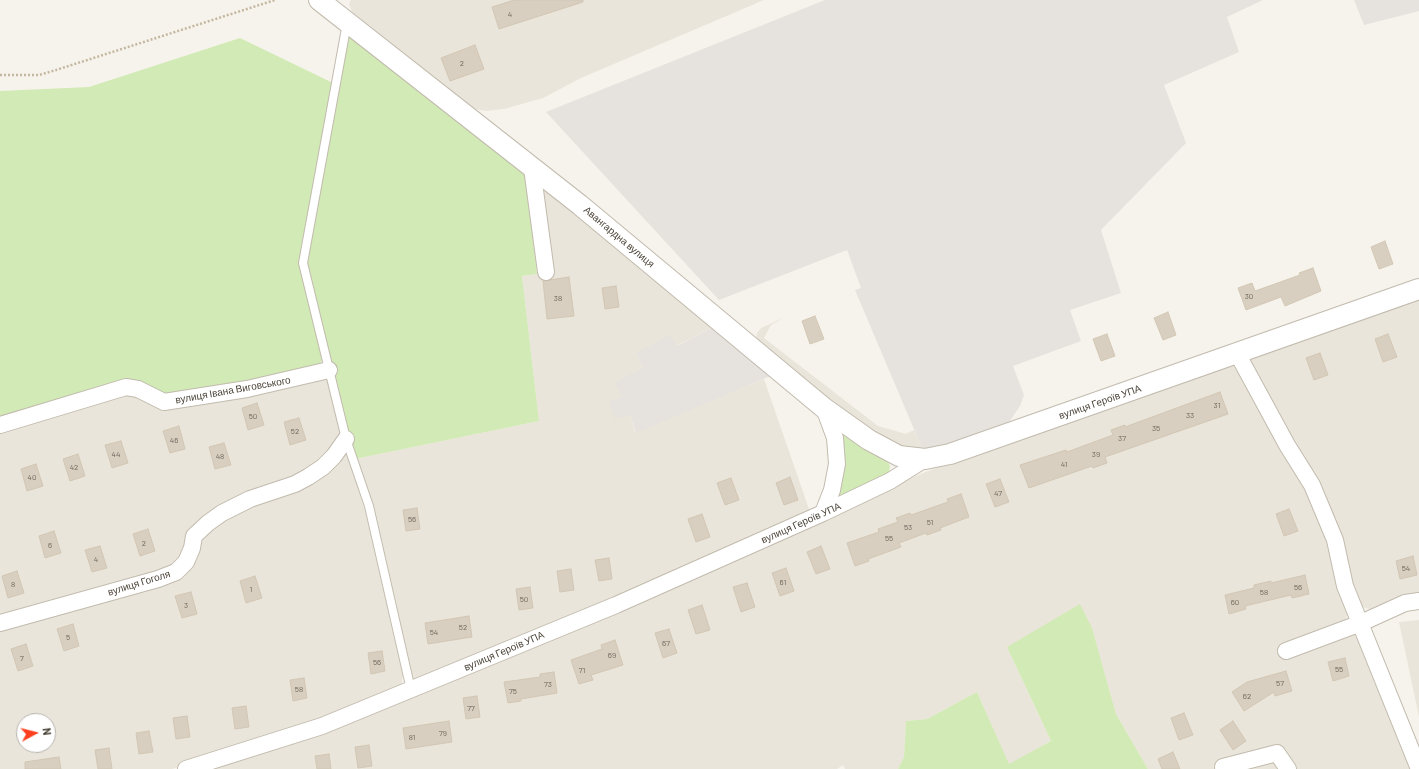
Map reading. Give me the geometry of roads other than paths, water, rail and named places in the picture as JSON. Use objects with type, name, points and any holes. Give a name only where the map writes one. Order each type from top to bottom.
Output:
[{"type":"street","name":"Авангардна вулиця","points":[[326,2],[347,22],[580,205],[824,408],[869,440],[899,456],[925,459]]},
{"type":"street","points":[[532,168],[546,272]]},
{"type":"street","name":"вулиця Героїв УПА","points":[[186,769],[322,726],[616,605],[823,513],[890,481],[925,459],[950,454],[1419,288]]},
{"type":"street","points":[[1237,353],[1287,445],[1312,485],[1335,540],[1345,586],[1418,769]]},
{"type":"street","name":"вулиця Івана Виговського","points":[[0,425],[126,387],[138,389],[164,402],[247,389],[330,370]]},
{"type":"street","points":[[823,513],[832,490],[837,464],[835,438],[824,408]]},
{"type":"street","name":"вулиця Гоголя","points":[[0,623],[158,579],[176,572],[186,562],[192,548],[194,536],[208,523],[222,513],[250,499],[295,484],[308,477],[323,467],[334,456],[346,438]]},
{"type":"street","points":[[1286,652],[1361,623],[1405,603],[1419,601]]},
{"type":"street","points":[[1223,767],[1277,753],[1288,769]]},
{"type":"lane","points":[[347,22],[303,263],[346,438],[369,506],[411,690]]}]
